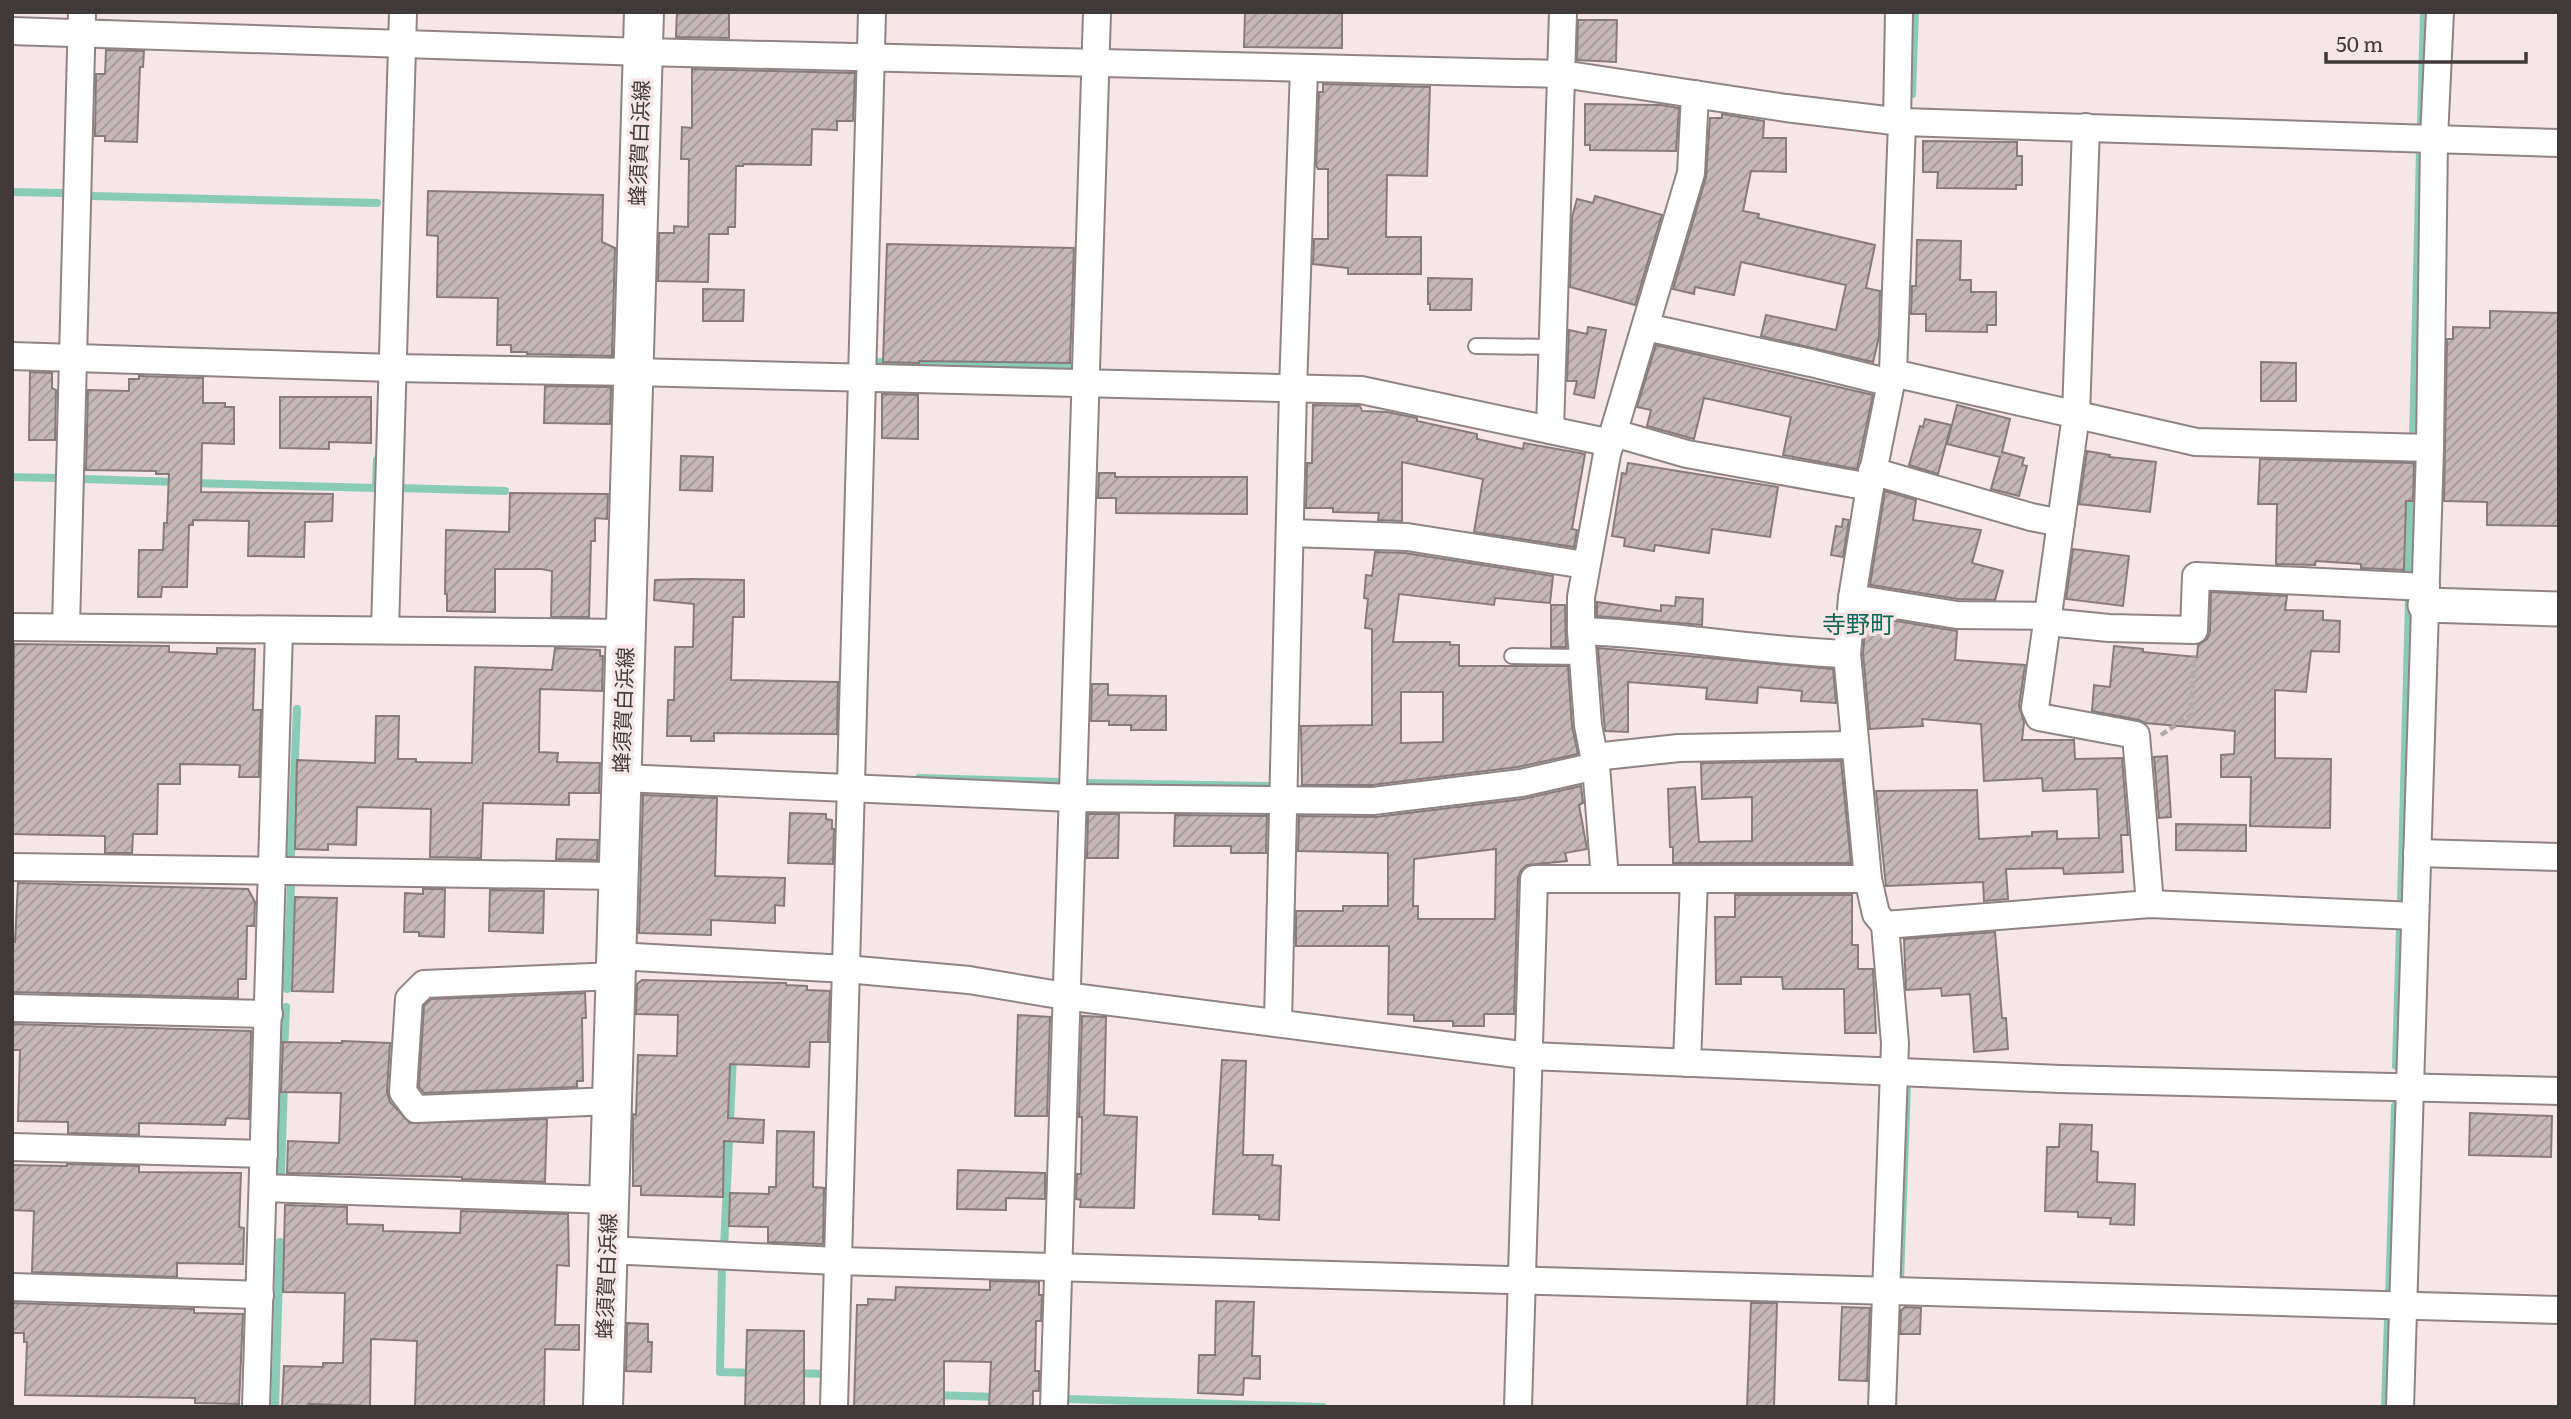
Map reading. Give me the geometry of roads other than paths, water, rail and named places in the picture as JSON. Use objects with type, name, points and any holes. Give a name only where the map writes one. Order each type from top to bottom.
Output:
[{"type":"main road","name":"蜂須賀白浜線","points":[[603,1407],[644,12]]},
{"type":"street","points":[[385,630],[403,12]]},
{"type":"street","points":[[834,1407],[872,12]]},
{"type":"street","points":[[1054,1407],[1097,12]]},
{"type":"street","points":[[1550,430],[1563,12]]},
{"type":"street","points":[[1882,1407],[1895,1043],[1885,925],[1876,914],[1868,879],[1847,654],[1871,479],[1892,378],[1899,122],[1899,12]]},
{"type":"street","points":[[2400,1407],[2430,448],[2434,138],[2440,12]]},
{"type":"street","points":[[66,627],[82,23]]},
{"type":"street","points":[[12,31],[82,23],[402,44],[1562,74],[1899,122],[2559,143]]},
{"type":"street","points":[[1278,1022],[1281,801],[1304,68]]},
{"type":"street","points":[[1605,879],[1595,761],[1588,725],[1581,597],[1606,454],[1691,173],[1695,94]]},
{"type":"street","points":[[2086,127],[2076,415],[2035,708],[2039,717],[2136,735],[2150,904]]},
{"type":"street","points":[[1646,327],[2196,442],[2430,448]]},
{"type":"street","points":[[12,356],[393,368],[1361,390],[1550,430],[1612,438],[1687,454],[1871,479],[2062,523]]},
{"type":"street","points":[[1290,533],[1407,537],[1585,565]]},
{"type":"street","points":[[1853,598],[1957,615],[2048,619],[2109,628],[2193,630],[2196,576],[2559,608]]},
{"type":"street","points":[[12,627],[626,633]]},
{"type":"street","points":[[256,1407],[274,873],[279,629]]},
{"type":"street","points":[[1581,631],[1620,632],[1805,653],[1847,654]]},
{"type":"street","points":[[622,778],[1072,798],[1373,802],[1521,783],[1595,761],[1679,748],[1854,745]]},
{"type":"street","points":[[2417,853],[2559,857]]},
{"type":"street","points":[[12,867],[274,873],[619,876]]},
{"type":"street","points":[[1518,1407],[1534,879],[1868,879]]},
{"type":"street","points":[[1687,1063],[1694,879]]},
{"type":"street","points":[[1885,925],[2150,904],[2415,916]]},
{"type":"street","points":[[612,1101],[416,1110],[403,1092],[409,999],[424,984],[616,966],[846,969],[969,980],[1065,996],[1530,1056],[2060,1079],[2559,1091]]},
{"type":"street","points":[[12,1008],[269,1014]]},
{"type":"street","points":[[12,1147],[264,1154]]},
{"type":"street","points":[[263,1188],[610,1200]]},
{"type":"street","points":[[608,1250],[838,1261],[2559,1310]]},
{"type":"street","points":[[12,1287],[260,1295]]},
{"type":"lane","points":[[1476,346],[1553,347]]},
{"type":"lane","points":[[1512,656],[1583,657]]},
{"type":"waterway","points":[[1912,94],[1915,12]]},
{"type":"waterway","points":[[2421,125],[2424,12]]},
{"type":"waterway","points":[[2413,438],[2420,150]]},
{"type":"waterway","points":[[12,192],[63,193]]},
{"type":"waterway","points":[[91,196],[377,203]]},
{"type":"waterway","points":[[875,362],[1073,367]]},
{"type":"waterway","points":[[193,483],[376,488],[377,460]]},
{"type":"waterway","points":[[12,477],[58,478]]},
{"type":"waterway","points":[[85,479],[177,482]]},
{"type":"waterway","points":[[399,488],[505,491]]},
{"type":"waterway","points":[[2409,571],[2410,493]]},
{"type":"waterway","points":[[2401,902],[2409,600]]},
{"type":"waterway","points":[[291,855],[297,709]]},
{"type":"waterway","points":[[919,778],[1063,782]]},
{"type":"waterway","points":[[1085,783],[1268,786]]},
{"type":"waterway","points":[[287,989],[291,886]]},
{"type":"waterway","points":[[2396,1066],[2400,929]]},
{"type":"waterway","points":[[284,1053],[286,1007]]},
{"type":"waterway","points":[[724,1248],[733,1056]]},
{"type":"waterway","points":[[281,1174],[284,1083]]},
{"type":"waterway","points":[[1900,1281],[1907,1084]]},
{"type":"waterway","points":[[2389,1297],[2395,1106]]},
{"type":"waterway","points":[[275,1407],[280,1242]]},
{"type":"waterway","points":[[722,1264],[720,1372],[756,1373]]},
{"type":"waterway","points":[[2385,1407],[2388,1319]]},
{"type":"waterway","points":[[796,1373],[828,1374]]},
{"type":"waterway","points":[[933,1395],[997,1397]]},
{"type":"waterway","points":[[1070,1399],[1323,1407]]},
{"type":"district","name":"寺野町","points":[[1858,625]]}]
